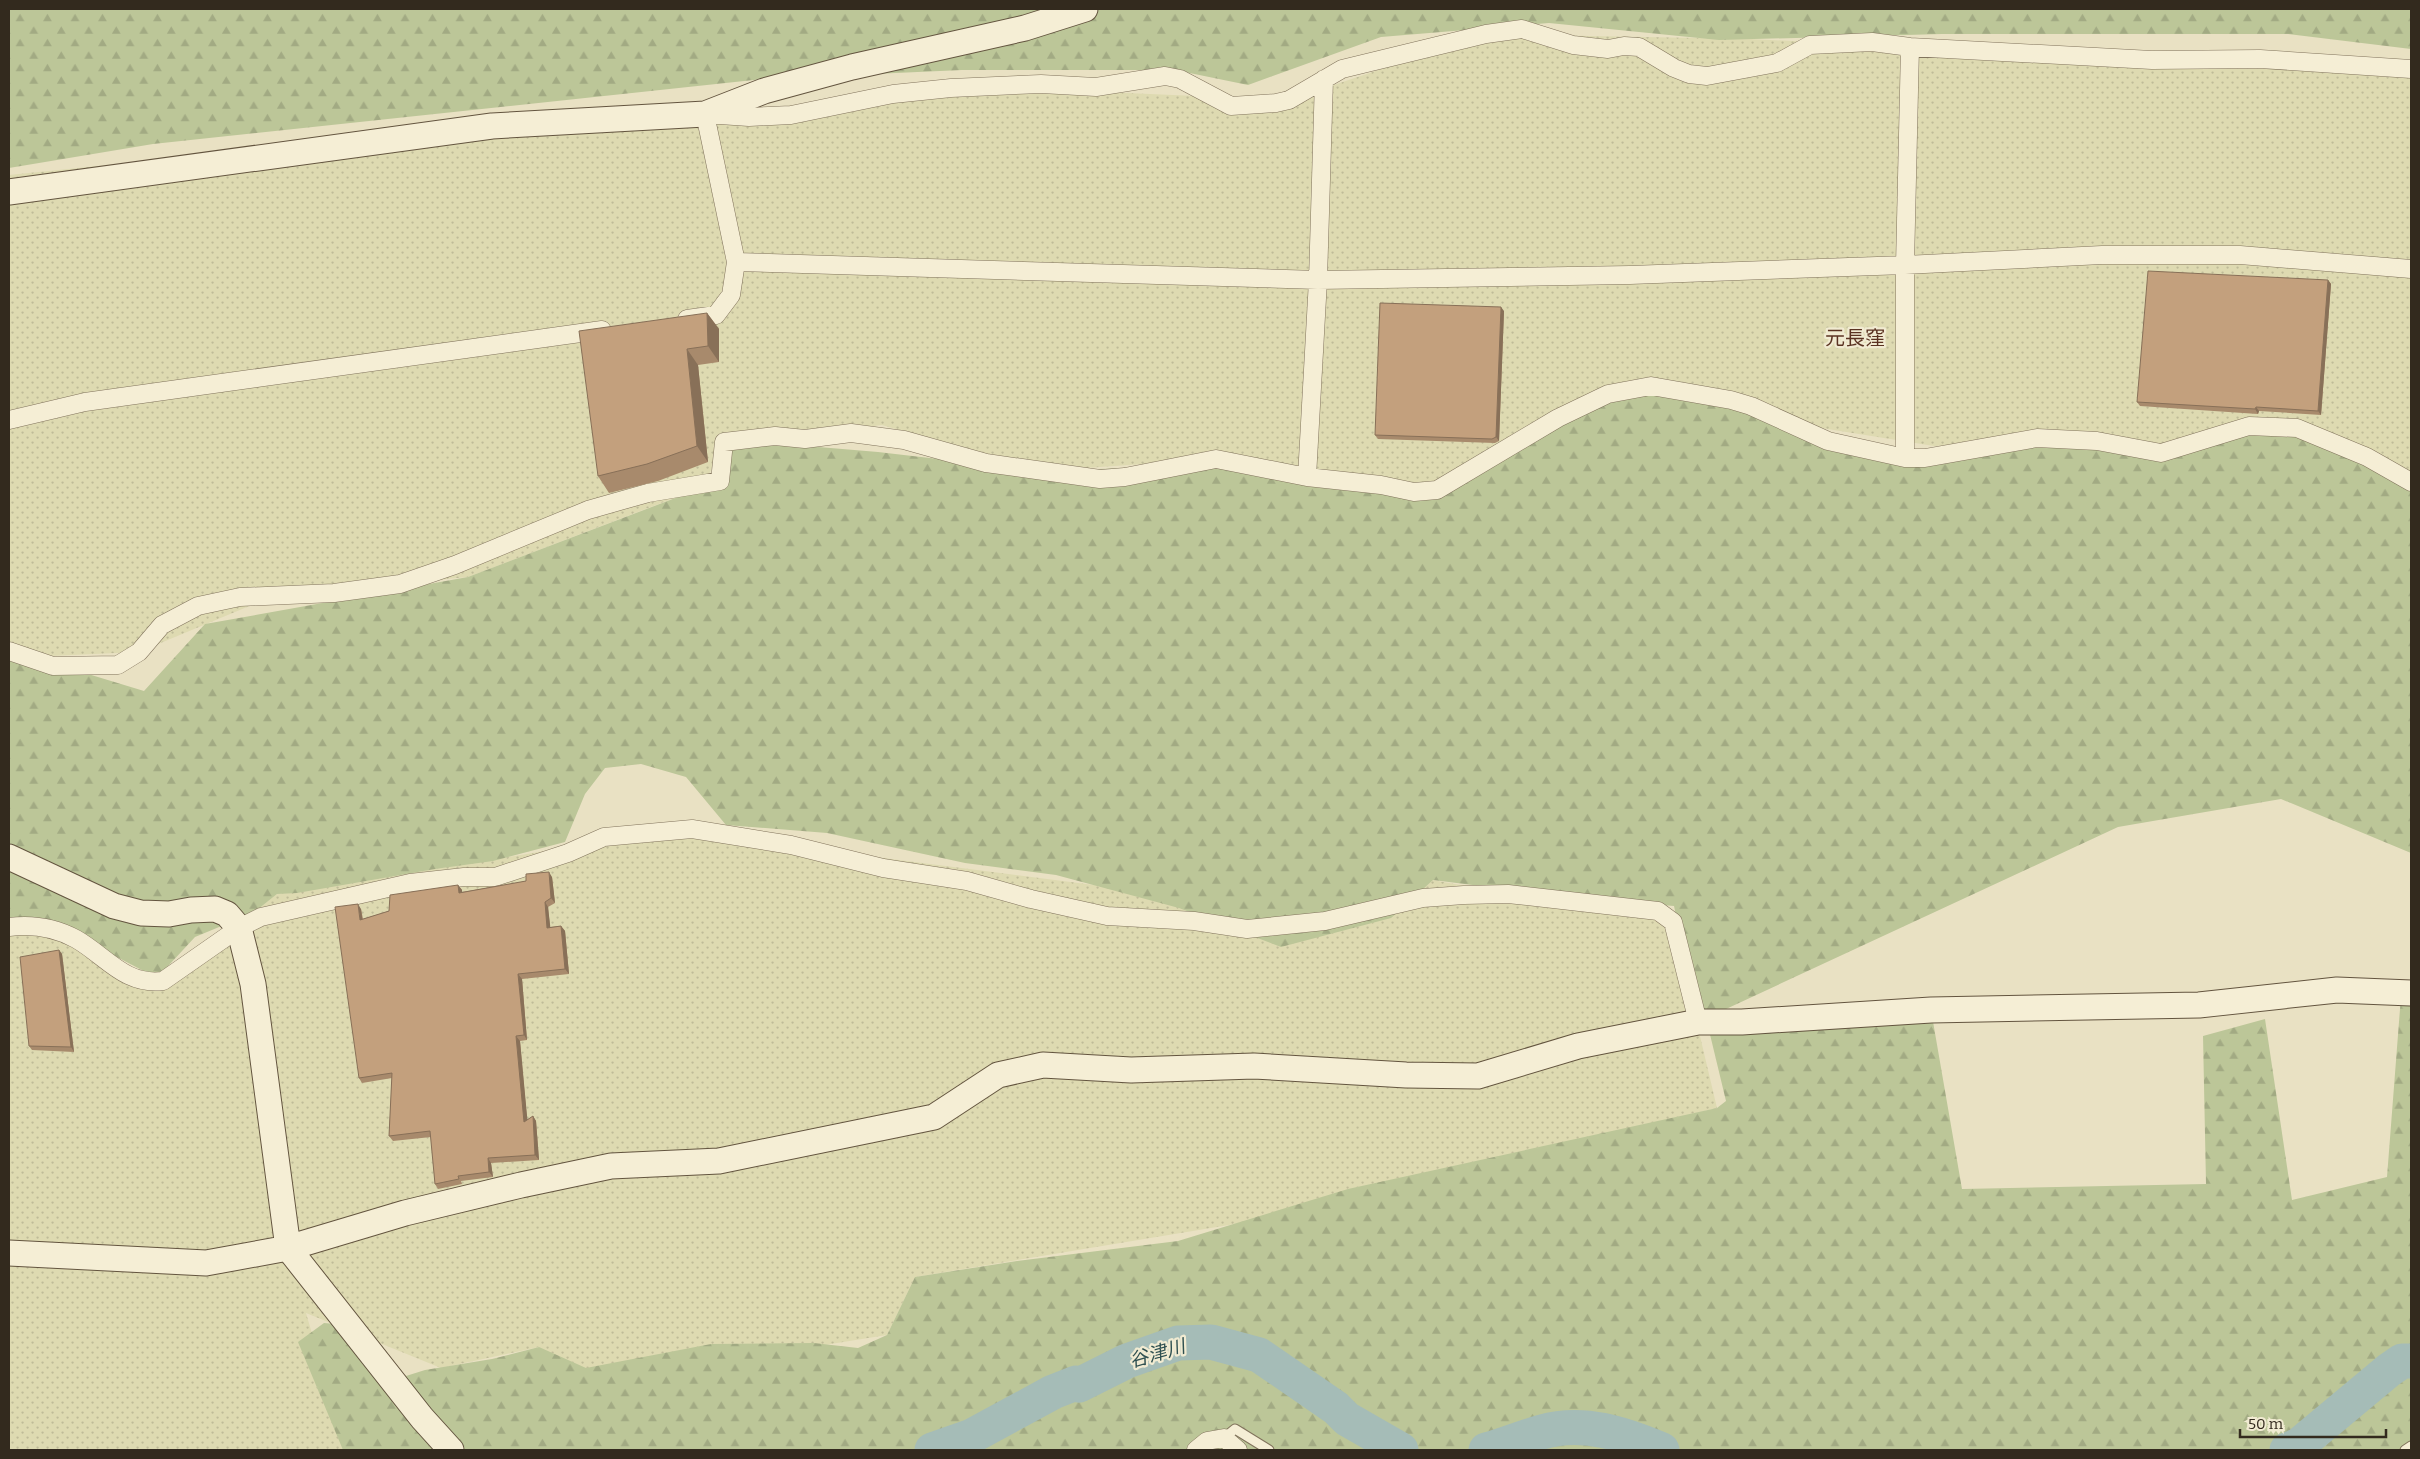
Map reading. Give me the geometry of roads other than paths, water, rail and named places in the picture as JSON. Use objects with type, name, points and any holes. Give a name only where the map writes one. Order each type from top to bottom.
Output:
[{"type":"street","points":[[705,114],[764,91],[852,67],[1025,28],[1085,9]]},
{"type":"street","points":[[9,192],[492,126],[705,114],[749,117],[791,115],[893,94],[941,89],[1041,84],[1096,87],[1165,76],[1180,79],[1230,106],[1237,107],[1289,100],[1342,69],[1486,34],[1522,29],[1573,45],[1608,50],[1624,46],[1639,47],[1674,68],[1689,74],[1707,76],[1776,63],[1810,45],[1872,42],[1910,47],[2152,60],[2260,59],[2411,69]]},
{"type":"street","points":[[1905,458],[1905,265],[1910,47]]},
{"type":"street","points":[[1307,477],[1318,280],[1324,79]]},
{"type":"street","points":[[675,320],[716,315],[731,295],[736,262],[705,114]]},
{"type":"street","points":[[736,262],[1318,280],[1496,279],[1905,265],[2102,255],[2240,255],[2411,269]]},
{"type":"street","points":[[9,420],[84,402],[617,328]]},
{"type":"street","points":[[9,651],[53,666],[118,665],[139,652],[162,625],[198,606],[240,597],[334,593],[400,584],[455,565],[588,510],[648,492],[720,481],[724,442],[775,436],[805,439],[850,433],[904,440],[986,463],[1100,479],[1125,478],[1216,459],[1307,477],[1381,485],[1414,492],[1437,490],[1558,418],[1608,394],[1652,386],[1731,400],[1751,406],[1828,441],[1905,458],[1925,458],[2037,438],[2097,441],[2161,453],[2249,426],[2297,428],[2367,457],[2411,482]]},
{"type":"street","points":[[9,928],[29,924],[60,931],[76,939],[125,974],[148,983],[163,981],[239,928],[261,917],[410,883],[464,877],[495,877],[558,857],[604,837],[692,829],[791,845],[883,868],[967,881],[1107,916],[1194,921],[1247,929],[1325,921],[1423,898],[1464,895],[1508,894],[1658,911],[1673,922],[1698,1022]]},
{"type":"street","points":[[9,857],[114,906],[142,913],[169,914],[191,910],[215,910],[227,914],[239,928],[253,984],[288,1248],[422,1418],[451,1450]]},
{"type":"street","points":[[9,1253],[206,1263],[288,1248],[405,1213],[611,1166],[719,1161],[934,1117],[998,1075],[1043,1065],[1131,1070],[1254,1066],[1406,1075],[1478,1076],[1578,1046],[1698,1022],[1742,1022],[1940,1009],[2199,1006],[2337,990],[2411,993]]},
{"type":"street","points":[[1196,1450],[1207,1442],[1224,1438],[1238,1450]]},
{"type":"lane","points":[[1224,1438],[1235,1429],[1269,1450]]},
{"type":"lane","points":[[2406,1450],[2411,1446]]},
{"type":"waterway","name":"谷津川","points":[[932,1450],[972,1436],[1053,1392],[1076,1383],[1079,1385],[1127,1361],[1178,1343],[1211,1342],[1259,1355],[1336,1408],[1347,1419],[1401,1450]]},
{"type":"waterway","name":"谷津川","points":[[2287,1450],[2299,1445],[2389,1370],[2402,1361],[2411,1361]]},
{"type":"waterway","name":"谷津川","points":[[1486,1450],[1542,1432],[1573,1428],[1604,1430],[1662,1450]]},
{"type":"district","name":"元長窪","points":[[1855,338]]}]
